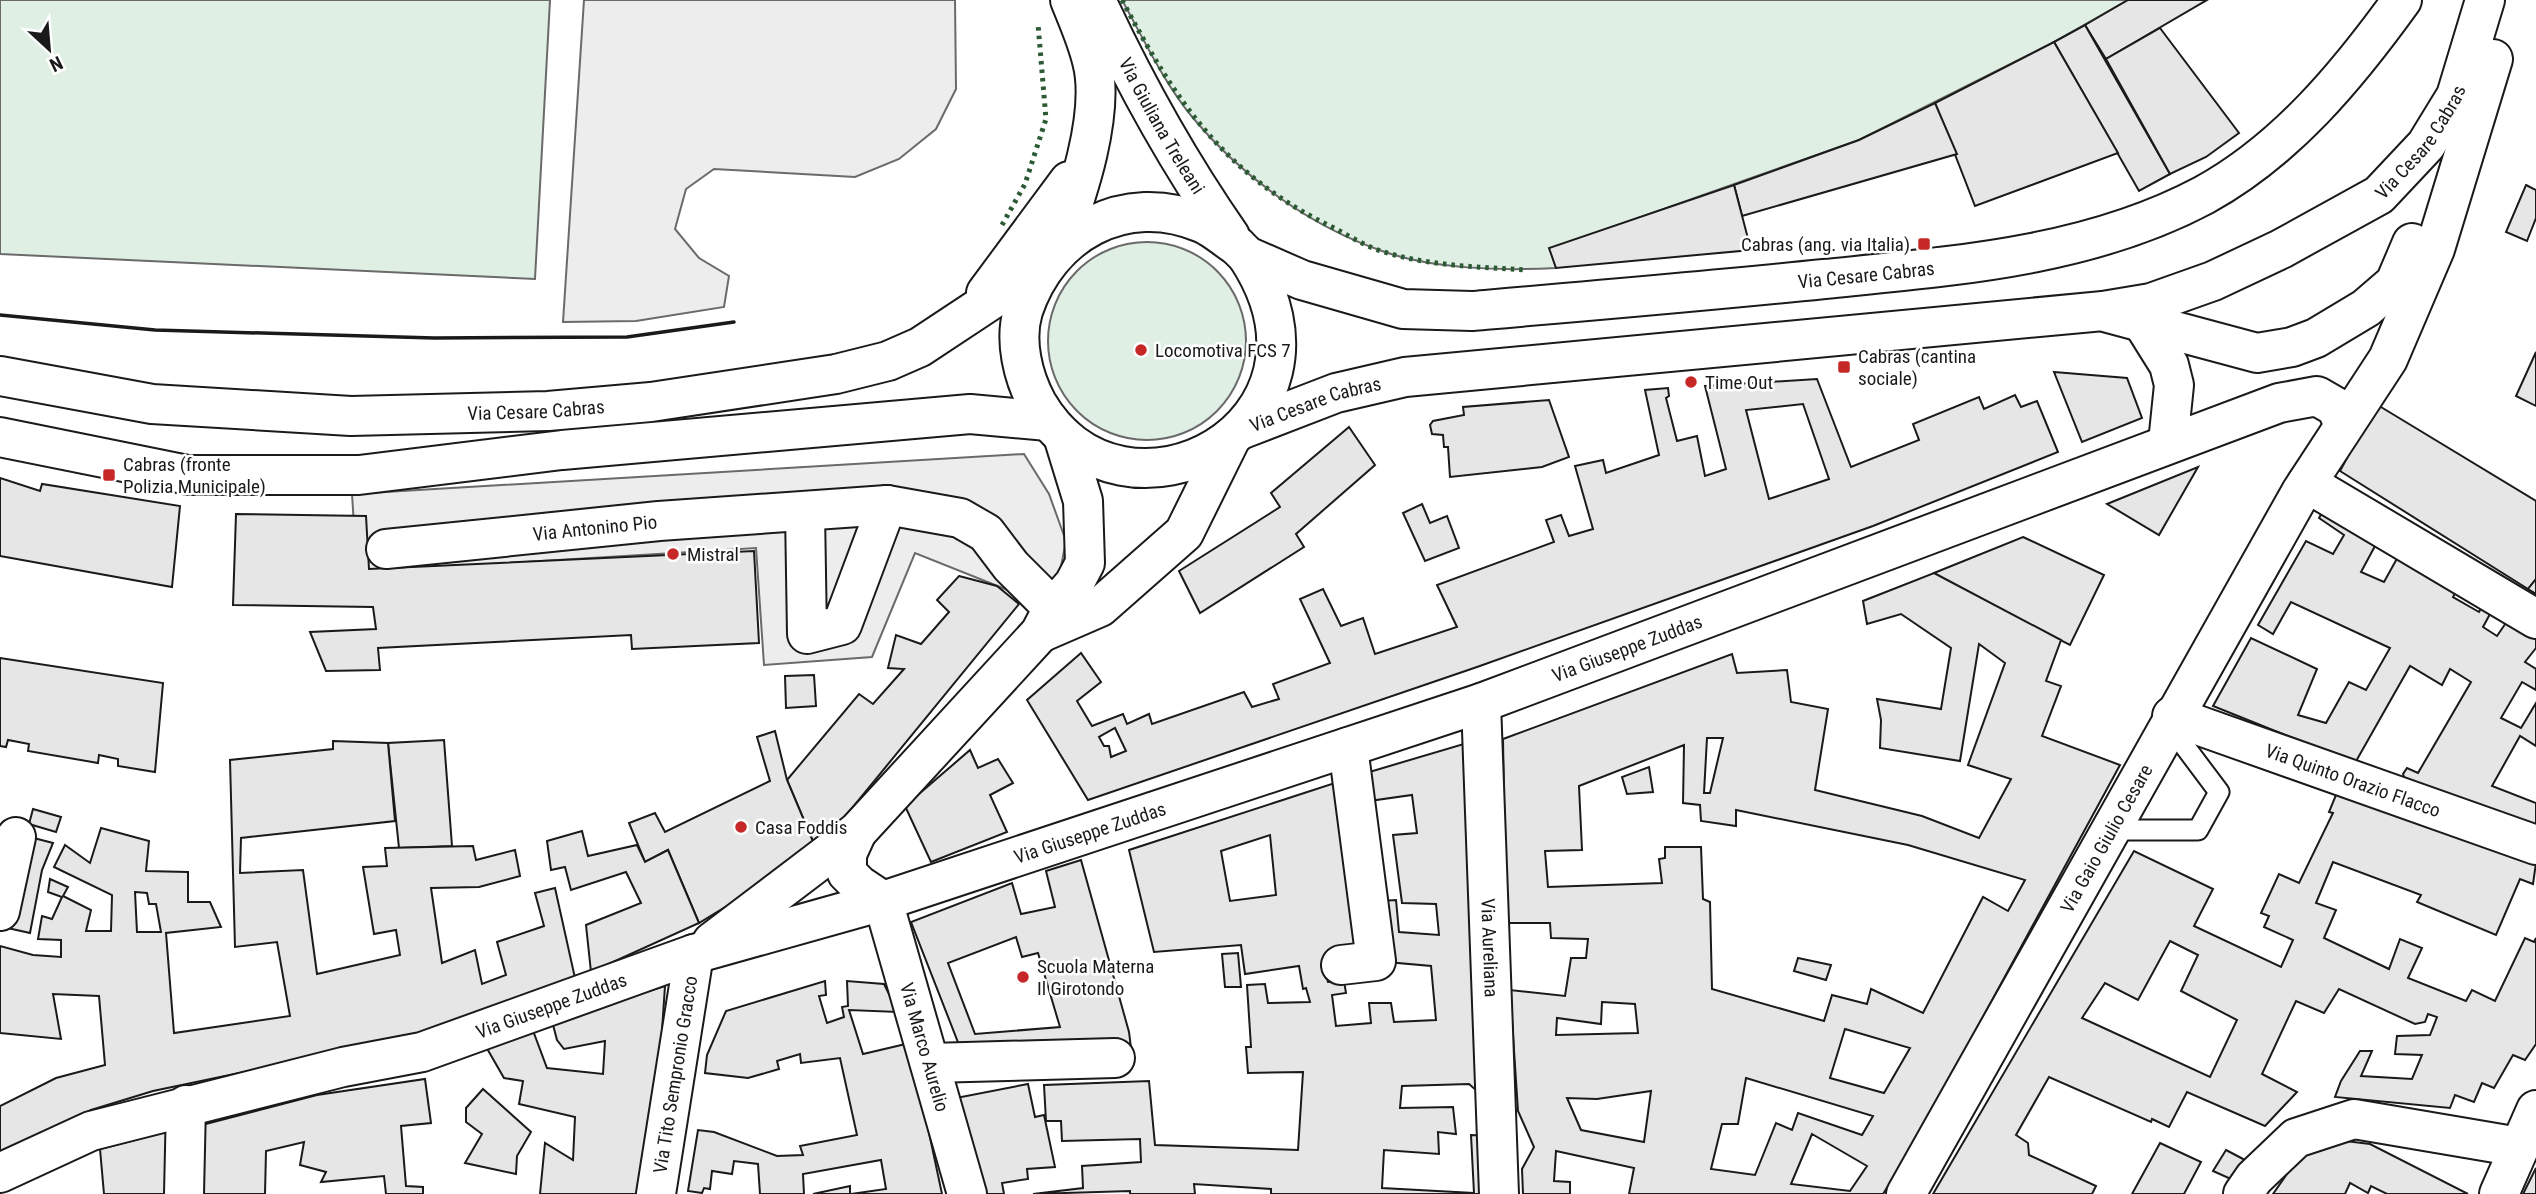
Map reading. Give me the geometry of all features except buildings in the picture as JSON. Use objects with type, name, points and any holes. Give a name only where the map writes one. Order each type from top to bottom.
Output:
[{"type":"street","name":"Via Giuliana Treleani","points":[[1047,620],[1074,584],[1085,563],[1083,501],[1055,428],[1029,388],[1020,351],[1022,314],[1051,257],[1094,127],[1093,63],[1070,0]]},
{"type":"street","name":"Via Giuliana Treleani","points":[[1047,620],[1100,607],[1184,534],[1235,435],[1258,407],[1275,366],[1278,345],[1276,323],[1263,281],[1181,165],[1130,73],[1096,0]]},
{"type":"street","name":"Via Cesare Cabras","points":[[0,376],[152,404],[351,416],[548,411],[629,403],[836,374],[888,361],[920,347],[969,317],[1090,226],[1127,213],[1179,215],[1205,224],[1242,251],[1315,284],[1403,310],[1472,311],[1927,268],[2034,253],[2149,221],[2206,194],[2261,155],[2317,107],[2358,62],[2402,0]]},
{"type":"street","name":"Via Cesare Cabras","points":[[1055,428],[1078,448],[1115,464],[1155,468],[1195,460],[1235,435],[1336,393],[1405,377],[2103,311],[2151,303],[2213,281],[2281,250],[2379,195],[2426,145],[2456,96],[2485,0]]},
{"type":"street","name":"Via Cesare Cabras","points":[[2306,483],[2388,359],[2435,249],[2510,0]]},
{"type":"street","name":"Via Giuliana Treleani","points":[[969,317],[1085,160]]},
{"type":"street","name":"Via Cesare Cabras","points":[[2103,311],[2144,325],[2257,353],[2292,348],[2316,338],[2376,300],[2395,283],[2428,204],[2456,182]]},
{"type":"street","points":[[2144,325],[2169,365],[2174,385],[2168,443]]},
{"type":"street","points":[[2257,353],[2280,378],[2308,429],[2306,483],[2536,619]]},
{"type":"street","name":"Via Giuseppe Zuddas","points":[[0,1173],[90,1131],[343,1066],[422,1052],[694,954],[883,901],[1480,703],[2168,443],[2279,404],[2317,396],[2336,407],[2344,425]]},
{"type":"street","points":[[0,437],[188,475],[359,475],[562,450],[970,414],[1055,428]]},
{"type":"street","name":"Via Gaio Giulio Cesare","points":[[1906,1194],[2170,720],[2306,483]]},
{"type":"street","points":[[804,512],[807,634],[842,625],[887,505]]},
{"type":"street","name":"Via Antonino Pio","points":[[386,549],[659,520],[887,505],[960,517],[986,533],[1047,620]]},
{"type":"street","points":[[694,954],[857,832],[1047,620]]},
{"type":"street","name":"Via Aureliana","points":[[1480,703],[1499,1194]]},
{"type":"street","name":"Via Quinto Orazio Flacco","points":[[2170,720],[2536,845]]},
{"type":"street","points":[[1341,965],[1376,961],[1348,747]]},
{"type":"street","points":[[857,832],[848,854],[847,873],[859,885],[883,901]]},
{"type":"street","points":[[0,911],[16,837]]},
{"type":"street","name":"Via Marco Aurelio","points":[[883,901],[967,1194]]},
{"type":"street","name":"Via Tito Sempronio Gracco","points":[[656,1194],[694,954]]},
{"type":"street","points":[[930,1063],[1115,1058]]},
{"type":"street","points":[[184,1194],[186,1105]]},
{"type":"street","points":[[2499,1194],[2536,1110]]},
{"type":"street","points":[[2243,1194],[2254,1178],[2296,1138],[2354,1119],[2519,1147]]},
{"type":"lane","points":[[0,361],[153,390],[335,404],[604,388],[629,403]]},
{"type":"lane","points":[[2109,830],[2198,830],[2219,792],[2170,720]]},
{"type":"green space","points":[[0,0],[550,0],[535,279],[0,254]]},
{"type":"green space","points":[[1122,0],[2128,0],[2054,42],[1859,140],[1550,249],[1556,268],[1513,269],[1423,262],[1382,251],[1329,228],[1279,197],[1233,160],[1193,118],[1164,76]]},
{"type":"green space","points":[[1147,242],[1185,250],[1217,271],[1238,303],[1246,341],[1238,379],[1217,411],[1185,432],[1147,440],[1109,432],[1077,411],[1056,379],[1048,341],[1056,303],[1077,271],[1109,250]]},
{"type":"shaded area","points":[[584,0],[955,0],[956,89],[936,129],[899,159],[855,177],[714,169],[686,189],[675,229],[699,258],[729,276],[724,307],[636,321],[563,322]]},
{"type":"shaded area","points":[[1024,454],[1049,494],[1066,541],[1053,608],[915,553],[872,657],[764,665],[756,548],[357,572],[352,494]]},
{"type":"hedge","points":[[1122,0],[1142,38],[1185,104],[1208,134],[1234,161],[1264,186],[1297,208],[1359,242],[1384,252],[1437,263],[1526,270]]},
{"type":"hedge","points":[[1002,225],[1025,184],[1046,119],[1038,24]]},
{"type":"wall","points":[[0,315],[155,330],[434,338],[627,337],[734,322]]},
{"type":"place","name":"Cabras (ang. via Italia)","points":[[1924,244]]},
{"type":"place","name":"Locomotiva FCS 7","points":[[1141,350]]},
{"type":"place","name":"Cabras (cantina sociale)","points":[[1844,367]]},
{"type":"place","name":"Time Out","points":[[1691,382]]},
{"type":"place","name":"Cabras (fronte Polizia Municipale)","points":[[109,475]]},
{"type":"place","name":"Mistral","points":[[673,554]]},
{"type":"place","name":"Casa Foddis","points":[[741,827]]},
{"type":"place","name":"Scuola Materna Il Girotondo","points":[[1023,977]]}]
